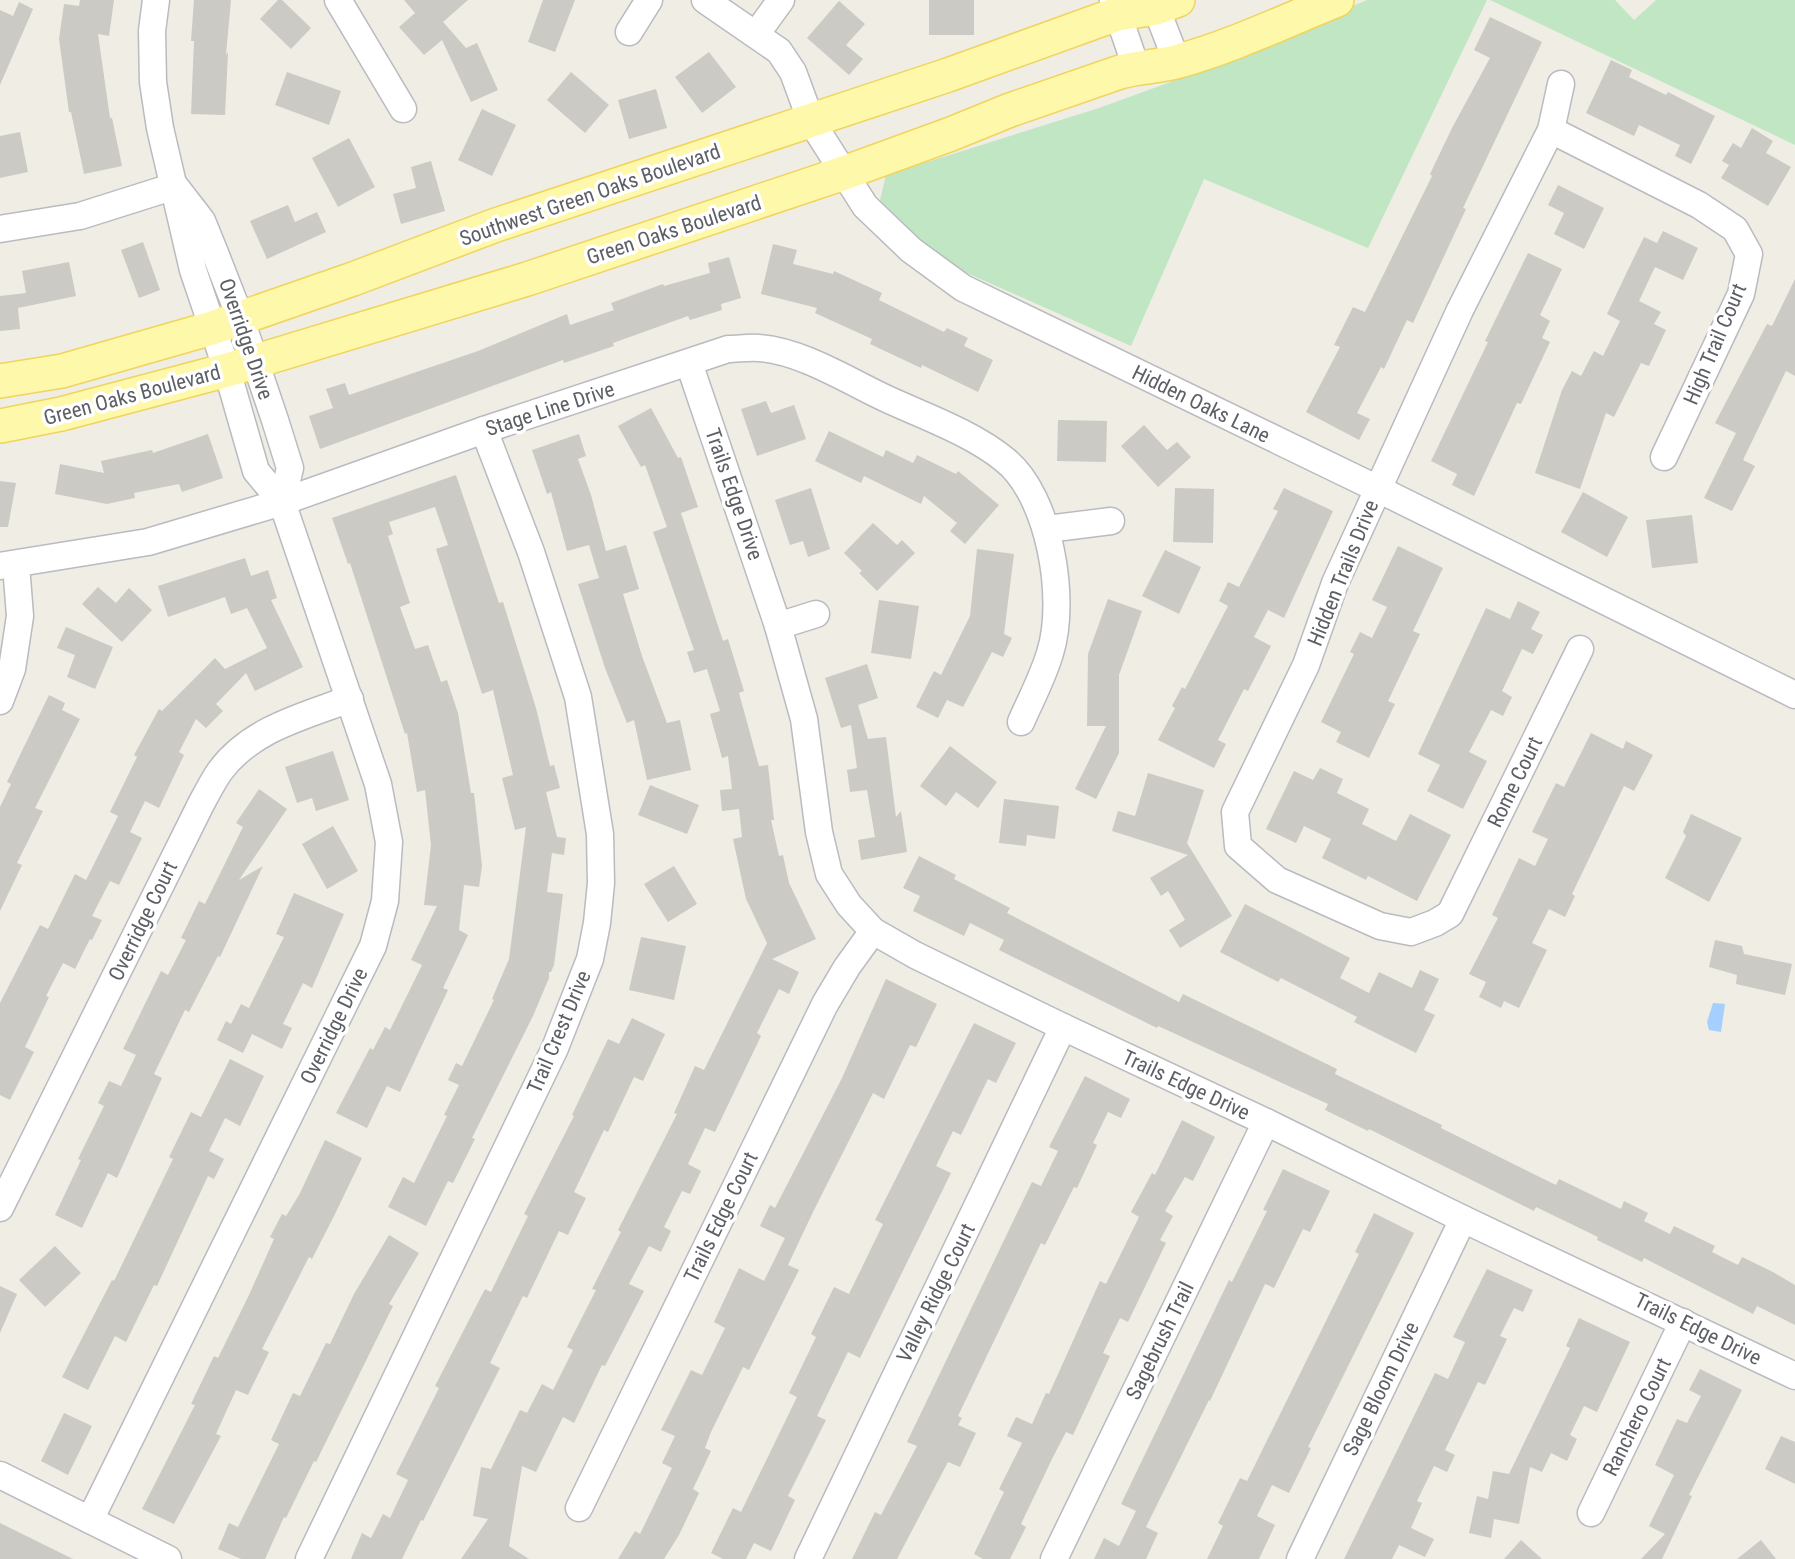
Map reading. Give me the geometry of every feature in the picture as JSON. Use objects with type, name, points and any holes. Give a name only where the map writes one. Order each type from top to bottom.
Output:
[{"type":"main road","name":"Green Oaks Boulevard","points":[[0,426],[61,414],[241,366],[527,279],[844,173],[1010,110],[1136,67],[1177,62],[1337,0]]},
{"type":"main road","name":"Southwest Green Oaks Boulevard","points":[[0,381],[62,371],[226,323],[496,225],[948,75],[1115,7],[1162,3]]},
{"type":"street","name":"Overridge Drive","points":[[90,1520],[373,946],[385,901],[389,842],[378,784],[282,502],[290,468],[241,366],[226,323],[202,221],[175,186],[160,128],[153,82],[152,31],[156,0]]},
{"type":"street","points":[[338,0],[403,109]]},
{"type":"street","points":[[629,32],[649,0]]},
{"type":"street","name":"Hidden Oaks Lane","points":[[705,0],[757,33],[779,51],[793,72],[811,121],[865,206],[911,250],[962,288],[1795,695]]},
{"type":"street","points":[[757,33],[781,0]]},
{"type":"street","points":[[1162,3],[1177,62]]},
{"type":"street","points":[[1115,7],[1136,67]]},
{"type":"street","name":"Hidden Trails Drive","points":[[1450,914],[1411,932],[1380,926],[1277,880],[1238,846],[1235,812],[1306,665],[1335,583],[1460,310],[1551,130],[1560,84]]},
{"type":"street","name":"High Trail Court","points":[[1551,130],[1699,205],[1735,229],[1749,254],[1741,294],[1664,457]]},
{"type":"street","points":[[0,229],[80,216],[175,186]]},
{"type":"street","name":"Stage Line Drive","points":[[8,566],[148,542],[282,502],[484,430],[728,349],[759,348],[792,354],[971,439],[1006,460],[1035,497],[1047,529],[1056,609],[1051,652],[1021,722]]},
{"type":"street","name":"Trails Edge Drive","points":[[689,363],[778,626],[804,719],[818,832],[829,874],[849,905],[873,931],[915,955],[1063,1027],[1795,1376]]},
{"type":"street","name":"Trail Crest Drive","points":[[309,1559],[555,1048],[590,959],[597,923],[601,883],[600,834],[578,697],[531,552],[484,430]]},
{"type":"street","points":[[1047,529],[1111,521]]},
{"type":"street","points":[[0,701],[12,669],[20,616],[8,566]]},
{"type":"street","points":[[778,626],[816,614]]},
{"type":"street","name":"Rome Court","points":[[1450,914],[1580,649]]},
{"type":"street","name":"Overridge Court","points":[[0,1208],[220,770],[244,746],[276,726],[350,699]]},
{"type":"street","name":"Trails Edge Court","points":[[579,1508],[825,1004],[873,931]]},
{"type":"street","name":"Valley Ridge Court","points":[[808,1559],[1063,1027]]},
{"type":"street","name":"Sagebrush Trail","points":[[1054,1559],[1266,1122]]},
{"type":"street","name":"Sage Bloom Drive","points":[[1300,1559],[1463,1219]]},
{"type":"street","name":"Ranchero Court","points":[[1591,1513],[1683,1322]]},
{"type":"street","points":[[0,1475],[168,1559]]},
{"type":"green space","points":[[1367,0],[1487,0],[1368,248],[1204,179],[1131,346],[938,260],[880,200],[886,175],[1099,108],[1209,68]]},
{"type":"green space","points":[[1490,0],[1615,0],[1634,20],[1656,0],[1795,0],[1795,145]]},
{"type":"water","points":[[1713,1003],[1725,1004],[1721,1032],[1709,1030],[1707,1022]]},
{"type":"building","points":[[80,0],[114,0],[109,36],[98,34],[110,118],[122,166],[84,174],[69,112],[59,39],[64,4],[79,6]]},
{"type":"building","points":[[194,0],[231,0],[226,55],[228,52],[225,115],[191,114]]},
{"type":"building","points":[[278,0],[282,0],[311,28],[291,49],[260,19]]},
{"type":"building","points":[[404,0],[468,0],[443,22],[466,48],[477,43],[498,90],[471,102],[442,40],[424,55],[399,27],[415,13]]},
{"type":"building","points":[[543,0],[575,0],[555,52],[528,42]]},
{"type":"building","points":[[929,0],[974,0],[974,35],[929,35]]},
{"type":"building","points":[[839,1],[865,24],[846,45],[863,59],[849,75],[807,38]]},
{"type":"building","points":[[19,2],[33,9],[0,85],[0,10],[13,16]]},
{"type":"building","points":[[1490,17],[1542,42],[1463,208],[1466,209],[1413,323],[1407,320],[1384,369],[1381,367],[1357,413],[1370,419],[1359,440],[1306,412],[1340,347],[1334,345],[1353,307],[1365,312],[1432,176],[1430,174],[1452,128],[1490,58],[1474,50]]},
{"type":"building","points":[[709,52],[736,87],[702,113],[675,77]]},
{"type":"building","points":[[1611,60],[1632,70],[1629,77],[1666,95],[1668,92],[1715,116],[1691,164],[1675,156],[1680,145],[1639,125],[1634,136],[1586,113]]},
{"type":"building","points":[[287,72],[341,91],[329,125],[275,105]]},
{"type":"building","points":[[571,72],[609,105],[585,133],[547,100]]},
{"type":"building","points":[[656,89],[667,128],[629,139],[618,100]]},
{"type":"building","points":[[482,109],[516,125],[492,176],[458,160]]},
{"type":"building","points":[[1752,128],[1773,141],[1766,153],[1791,167],[1768,206],[1721,178],[1729,165],[1722,161],[1733,143],[1741,148]]},
{"type":"building","points":[[20,132],[28,172],[0,178],[0,136]]},
{"type":"building","points":[[349,138],[375,187],[338,207],[312,158]]},
{"type":"building","points":[[431,161],[445,211],[401,224],[393,194],[416,188],[411,167]]},
{"type":"building","points":[[1558,185],[1604,208],[1584,249],[1554,234],[1564,213],[1548,205]]},
{"type":"building","points":[[288,205],[295,222],[317,212],[326,232],[267,259],[250,221]]},
{"type":"building","points":[[1663,231],[1698,248],[1683,280],[1655,267],[1639,301],[1661,312],[1654,324],[1666,330],[1649,366],[1641,363],[1614,417],[1606,413],[1580,489],[1535,473],[1562,390],[1572,371],[1581,376],[1594,351],[1603,356],[1620,321],[1607,314],[1625,276],[1644,237],[1657,243]]},
{"type":"building","points":[[143,242],[160,290],[139,298],[121,250]]},
{"type":"building","points":[[773,244],[797,250],[793,264],[833,274],[834,271],[882,293],[879,300],[944,332],[947,328],[968,338],[964,346],[993,360],[978,392],[870,344],[872,339],[815,313],[817,308],[761,294]]},
{"type":"building","points":[[1528,253],[1562,269],[1540,315],[1550,321],[1542,338],[1550,342],[1521,404],[1517,403],[1474,496],[1452,485],[1457,474],[1431,461]]},
{"type":"building","points":[[729,257],[741,298],[721,304],[722,310],[690,320],[688,316],[613,343],[614,346],[564,363],[563,360],[320,449],[309,416],[333,408],[326,389],[345,383],[349,395],[478,351],[567,314],[570,325],[614,310],[611,303],[663,284],[664,286],[710,273],[708,263]]},
{"type":"building","points":[[69,262],[76,296],[18,308],[20,329],[0,331],[0,296],[26,293],[22,271]]},
{"type":"building","points":[[1795,279],[1795,376],[1786,371],[1743,460],[1755,466],[1732,511],[1704,498],[1736,433],[1715,423],[1767,324],[1772,326]]},
{"type":"building","points":[[766,401],[771,413],[794,405],[806,439],[757,456],[741,409]]},
{"type":"building","points":[[651,408],[678,458],[681,457],[698,507],[681,513],[723,641],[728,639],[744,691],[739,693],[759,766],[768,765],[774,820],[771,820],[779,856],[783,855],[789,883],[816,939],[772,959],[799,972],[789,994],[779,989],[757,1033],[761,1036],[715,1132],[705,1128],[688,1164],[701,1171],[690,1194],[682,1191],[664,1227],[671,1231],[661,1252],[649,1246],[629,1284],[644,1291],[605,1366],[602,1365],[574,1423],[563,1417],[536,1472],[522,1466],[509,1546],[529,1559],[461,1559],[488,1519],[473,1516],[481,1467],[491,1469],[520,1410],[527,1413],[542,1384],[553,1390],[573,1350],[567,1347],[596,1290],[592,1289],[621,1232],[618,1230],[677,1114],[674,1113],[695,1066],[704,1070],[767,943],[746,899],[733,839],[742,837],[739,809],[722,811],[720,790],[732,789],[728,756],[722,758],[710,714],[720,711],[707,669],[694,673],[687,652],[694,650],[653,532],[667,527],[645,465],[641,467],[618,426]]},
{"type":"building","points":[[1058,420],[1107,421],[1106,462],[1057,461]]},
{"type":"building","points":[[1144,425],[1167,450],[1177,442],[1191,457],[1158,487],[1121,446]]},
{"type":"building","points":[[829,431],[883,457],[886,450],[913,463],[917,455],[956,474],[958,471],[999,505],[965,544],[950,531],[957,523],[924,496],[921,504],[864,476],[861,483],[815,461]]},
{"type":"building","points":[[208,434],[223,478],[182,492],[179,484],[134,493],[135,498],[107,504],[55,494],[60,464],[104,473],[101,461],[152,450],[153,453]]},
{"type":"building","points":[[579,434],[586,456],[578,459],[606,551],[626,545],[639,589],[623,594],[667,723],[680,720],[691,770],[647,780],[634,720],[627,723],[605,668],[578,584],[599,578],[589,545],[567,551],[551,492],[547,494],[532,450]]},
{"type":"building","points":[[456,475],[499,603],[503,602],[536,708],[550,766],[554,765],[560,788],[546,792],[557,837],[566,838],[564,855],[552,853],[547,892],[563,894],[554,965],[533,1016],[472,1138],[475,1139],[453,1183],[448,1181],[426,1226],[388,1207],[403,1177],[414,1183],[447,1116],[444,1115],[459,1085],[448,1080],[456,1063],[462,1066],[494,1000],[492,999],[509,959],[526,827],[515,830],[502,778],[513,775],[493,690],[482,694],[436,549],[448,545],[435,507],[389,522],[393,534],[388,536],[410,603],[400,607],[415,649],[428,645],[441,682],[447,680],[458,713],[471,793],[474,793],[482,866],[479,887],[464,885],[459,930],[468,935],[443,988],[448,990],[400,1092],[387,1086],[367,1128],[336,1113],[370,1048],[373,1050],[385,1027],[390,1030],[422,965],[411,960],[437,906],[424,905],[431,845],[425,790],[417,792],[407,733],[405,734],[350,563],[348,564],[332,518]]},
{"type":"building","points":[[0,481],[16,483],[8,527],[0,527]]},
{"type":"building","points":[[811,488],[830,549],[808,557],[803,541],[790,545],[775,500]]},
{"type":"building","points":[[1175,488],[1214,489],[1213,543],[1173,542]]},
{"type":"building","points":[[1284,488],[1333,511],[1284,618],[1268,610],[1254,637],[1271,646],[1248,691],[1244,689],[1218,740],[1226,744],[1214,768],[1158,740],[1175,708],[1172,706],[1182,687],[1185,689],[1228,606],[1219,601],[1228,582],[1239,587],[1278,511],[1273,509]]},
{"type":"building","points":[[1583,492],[1628,517],[1607,557],[1561,532]]},
{"type":"building","points":[[1692,515],[1698,563],[1652,568],[1646,520]]},
{"type":"building","points":[[873,523],[897,545],[902,540],[915,553],[877,591],[844,553]]},
{"type":"building","points":[[1398,546],[1443,568],[1413,631],[1420,634],[1388,701],[1395,704],[1369,758],[1336,742],[1341,732],[1321,722],[1354,654],[1350,652],[1360,632],[1372,638],[1387,607],[1372,600]]},
{"type":"building","points":[[977,549],[1014,554],[1004,634],[1012,638],[1003,657],[992,652],[963,707],[947,700],[938,718],[916,707],[934,671],[941,675],[970,616]]},
{"type":"building","points":[[1165,550],[1201,567],[1179,614],[1142,596]]},
{"type":"building","points":[[245,558],[251,576],[268,570],[277,598],[271,600],[303,667],[255,691],[246,673],[216,704],[223,711],[206,728],[196,719],[179,752],[184,755],[159,808],[145,801],[130,832],[142,838],[119,885],[110,881],[92,916],[102,920],[92,940],[90,939],[75,969],[63,963],[46,996],[49,997],[25,1047],[34,1052],[10,1100],[0,1095],[0,1003],[40,925],[48,929],[75,874],[86,880],[118,816],[110,812],[137,757],[134,755],[159,709],[162,711],[215,658],[225,669],[267,648],[247,608],[231,614],[225,597],[168,617],[158,586]]},
{"type":"building","points":[[98,587],[116,603],[129,588],[152,610],[122,642],[82,604]]},
{"type":"building","points":[[1108,599],[1142,611],[1119,675],[1119,753],[1096,799],[1075,789],[1106,726],[1087,726],[1088,654]]},
{"type":"building","points":[[879,600],[919,606],[911,659],[871,653]]},
{"type":"building","points":[[1518,601],[1540,612],[1531,629],[1543,635],[1533,654],[1522,649],[1502,691],[1512,697],[1503,716],[1491,710],[1469,752],[1487,761],[1463,809],[1427,791],[1440,765],[1418,754],[1486,608],[1510,619]]},
{"type":"building","points":[[66,627],[113,647],[95,689],[67,677],[75,655],[57,648]]},
{"type":"building","points":[[867,664],[878,698],[858,705],[868,739],[886,737],[896,817],[901,811],[907,852],[861,860],[858,840],[875,837],[867,790],[850,792],[847,770],[857,768],[851,725],[841,728],[825,678]]},
{"type":"building","points":[[49,695],[65,703],[62,710],[80,719],[35,808],[43,811],[17,863],[22,865],[0,911],[0,807],[11,784],[7,782]]},
{"type":"building","points":[[1591,733],[1623,749],[1626,741],[1653,755],[1634,791],[1624,786],[1572,894],[1575,896],[1565,917],[1549,909],[1532,943],[1547,950],[1519,1008],[1504,1001],[1501,1008],[1479,997],[1486,982],[1469,974],[1498,918],[1492,915],[1519,858],[1535,866],[1548,839],[1532,832],[1556,783],[1564,787]]},
{"type":"building","points":[[950,746],[997,782],[978,808],[956,792],[946,806],[920,786]]},
{"type":"building","points":[[333,751],[349,800],[316,811],[312,798],[297,803],[285,767]]},
{"type":"building","points":[[1320,768],[1343,779],[1337,793],[1369,809],[1362,824],[1396,841],[1410,814],[1451,835],[1417,901],[1368,876],[1366,880],[1322,858],[1331,839],[1304,826],[1296,843],[1266,829],[1294,771],[1313,780]]},
{"type":"building","points":[[1148,773],[1204,790],[1187,843],[1232,916],[1180,948],[1169,930],[1185,920],[1168,891],[1161,896],[1150,878],[1188,855],[1112,831],[1118,811],[1135,816]]},
{"type":"building","points":[[650,785],[699,805],[687,834],[638,815]]},
{"type":"building","points":[[259,789],[287,809],[239,880],[263,866],[220,957],[218,956],[189,1012],[185,1010],[154,1074],[162,1078],[117,1178],[108,1173],[82,1228],[55,1215],[104,1106],[98,1103],[109,1081],[121,1086],[136,1055],[123,1049],[161,971],[168,975],[186,940],[181,938],[199,901],[205,904],[243,827],[236,823]]},
{"type":"building","points":[[1004,799],[1059,806],[1055,839],[1027,835],[1026,846],[999,843]]},
{"type":"building","points":[[1691,814],[1742,838],[1709,902],[1665,878],[1686,836],[1683,832]]},
{"type":"building","points":[[333,826],[358,871],[327,889],[302,844]]},
{"type":"building","points":[[919,856],[956,875],[954,879],[1010,908],[1007,913],[1179,1002],[1183,994],[1337,1069],[1335,1074],[1442,1125],[1441,1128],[1556,1185],[1559,1179],[1621,1209],[1624,1201],[1648,1213],[1644,1221],[1670,1234],[1674,1226],[1715,1246],[1712,1252],[1738,1265],[1742,1257],[1773,1272],[1795,1285],[1795,1325],[1757,1306],[1753,1314],[1644,1258],[1642,1262],[1536,1207],[1534,1211],[1369,1129],[1368,1131],[1325,1110],[1328,1104],[1158,1026],[1157,1028],[999,950],[1004,940],[970,923],[964,936],[913,911],[920,896],[903,888]]},
{"type":"building","points":[[674,866],[697,904],[668,922],[644,884]]},
{"type":"building","points":[[294,893],[344,914],[312,988],[303,983],[283,1024],[292,1028],[282,1049],[252,1034],[243,1053],[217,1040],[226,1021],[231,1024],[241,1004],[249,1008],[284,937],[276,934]]},
{"type":"building","points":[[1245,904],[1350,958],[1340,978],[1369,993],[1379,972],[1412,988],[1420,970],[1439,979],[1424,1010],[1435,1015],[1416,1053],[1354,1022],[1357,1017],[1281,978],[1278,982],[1220,952]]},
{"type":"building","points":[[641,937],[686,946],[674,1000],[629,990]]},
{"type":"building","points":[[1715,940],[1742,946],[1744,954],[1792,964],[1785,995],[1736,984],[1737,975],[1709,967]]},
{"type":"building","points":[[886,979],[937,1004],[916,1047],[910,1045],[884,1099],[873,1093],[814,1210],[788,1265],[799,1270],[749,1370],[743,1367],[711,1432],[705,1448],[711,1451],[693,1489],[699,1493],[679,1535],[664,1559],[618,1559],[635,1531],[640,1534],[672,1468],[662,1463],[675,1436],[661,1430],[691,1370],[702,1375],[725,1328],[714,1322],[739,1268],[764,1281],[785,1238],[760,1226],[770,1205],[775,1208],[842,1078]]},
{"type":"building","points":[[632,1018],[665,1034],[643,1081],[634,1077],[608,1132],[604,1130],[574,1192],[586,1198],[568,1235],[559,1231],[527,1298],[523,1296],[490,1363],[500,1368],[423,1521],[421,1520],[402,1559],[351,1559],[362,1533],[371,1538],[383,1514],[390,1518],[408,1480],[396,1474],[439,1388],[435,1386],[485,1289],[491,1292],[528,1216],[524,1214],[574,1116],[572,1115],[608,1039],[619,1044]]},
{"type":"building","points":[[974,1023],[1016,1043],[996,1083],[988,1079],[961,1135],[953,1131],[936,1166],[951,1173],[860,1358],[848,1352],[817,1416],[826,1420],[788,1496],[795,1500],[771,1551],[754,1543],[746,1559],[723,1559],[711,1553],[733,1508],[741,1512],[797,1397],[789,1393],[816,1337],[811,1334],[834,1287],[849,1294],[883,1224],[875,1220]]},
{"type":"building","points":[[230,1059],[264,1076],[240,1126],[225,1118],[209,1151],[224,1159],[214,1179],[208,1176],[157,1286],[154,1285],[126,1342],[115,1336],[88,1390],[62,1377],[112,1280],[114,1281],[173,1159],[169,1157],[191,1112],[201,1117]]},
{"type":"building","points":[[1085,1076],[1130,1099],[1121,1118],[1108,1112],[1093,1143],[1097,1145],[1077,1188],[1074,1187],[1045,1245],[1041,1243],[958,1416],[962,1418],[958,1425],[976,1433],[960,1467],[948,1462],[897,1559],[852,1559],[875,1512],[881,1515],[917,1446],[907,1442],[1032,1182],[1041,1186],[1058,1151],[1049,1147]]},
{"type":"building","points":[[1182,1120],[1215,1137],[1193,1181],[1185,1177],[1165,1211],[1173,1216],[1160,1240],[1166,1243],[1128,1322],[1120,1318],[1103,1353],[1110,1356],[1073,1435],[1066,1432],[1053,1457],[1021,1524],[1026,1527],[1010,1559],[983,1559],[974,1554],[1004,1492],[999,1489],[1022,1443],[1007,1436],[1016,1417],[1032,1424],[1046,1393],[1049,1394],[1100,1281],[1106,1284],[1139,1217],[1131,1212],[1152,1173],[1155,1175]]},
{"type":"building","points":[[325,1140],[362,1158],[312,1259],[309,1257],[262,1349],[269,1352],[248,1395],[236,1390],[216,1434],[221,1436],[174,1524],[142,1509],[195,1405],[191,1404],[214,1356],[218,1358],[249,1295],[274,1239],[270,1237],[282,1214],[286,1216],[299,1195]]},
{"type":"building","points":[[1283,1169],[1330,1191],[1310,1232],[1303,1229],[1274,1288],[1265,1284],[1146,1527],[1158,1533],[1146,1559],[1094,1559],[1104,1538],[1119,1546],[1136,1511],[1121,1504],[1229,1280],[1232,1282],[1267,1211],[1263,1210]]},
{"type":"building","points":[[1374,1213],[1414,1233],[1308,1447],[1311,1448],[1289,1493],[1272,1485],[1257,1516],[1275,1525],[1259,1559],[1207,1559],[1223,1526],[1218,1523],[1240,1478],[1247,1481],[1359,1254],[1355,1252]]},
{"type":"building","points":[[389,1235],[419,1253],[389,1304],[393,1306],[265,1559],[241,1559],[218,1549],[229,1523],[238,1527],[279,1444],[271,1440],[293,1393],[300,1396],[326,1343],[330,1344],[354,1294]]},
{"type":"building","points":[[55,1246],[81,1273],[45,1307],[19,1280]]},
{"type":"building","points":[[1487,1269],[1533,1290],[1523,1312],[1514,1308],[1500,1336],[1507,1339],[1485,1385],[1478,1382],[1445,1450],[1455,1455],[1447,1472],[1434,1466],[1417,1501],[1422,1503],[1411,1528],[1434,1539],[1425,1557],[1399,1545],[1392,1559],[1344,1559],[1435,1373],[1448,1379],[1465,1342],[1453,1337]]},
{"type":"building","points":[[0,1286],[17,1294],[0,1333]]},
{"type":"building","points":[[1579,1318],[1630,1342],[1597,1412],[1584,1406],[1570,1435],[1577,1439],[1567,1461],[1551,1453],[1542,1472],[1530,1467],[1519,1524],[1494,1519],[1491,1538],[1469,1533],[1477,1496],[1488,1499],[1493,1471],[1509,1474],[1570,1348],[1566,1346]]},
{"type":"building","points":[[1700,1369],[1742,1390],[1689,1495],[1692,1496],[1662,1559],[1641,1559],[1665,1534],[1649,1526],[1674,1475],[1655,1465],[1677,1419],[1687,1423],[1701,1396],[1689,1390]]},
{"type":"building","points":[[64,1413],[92,1426],[68,1475],[41,1461]]},
{"type":"building","points":[[1781,1436],[1795,1442],[1795,1484],[1765,1469]]},
{"type":"building","points":[[0,1523],[73,1559],[0,1559]]},
{"type":"building","points":[[1521,1540],[1542,1559],[1504,1559]]},
{"type":"building","points":[[1761,1540],[1776,1559],[1737,1559]]}]
